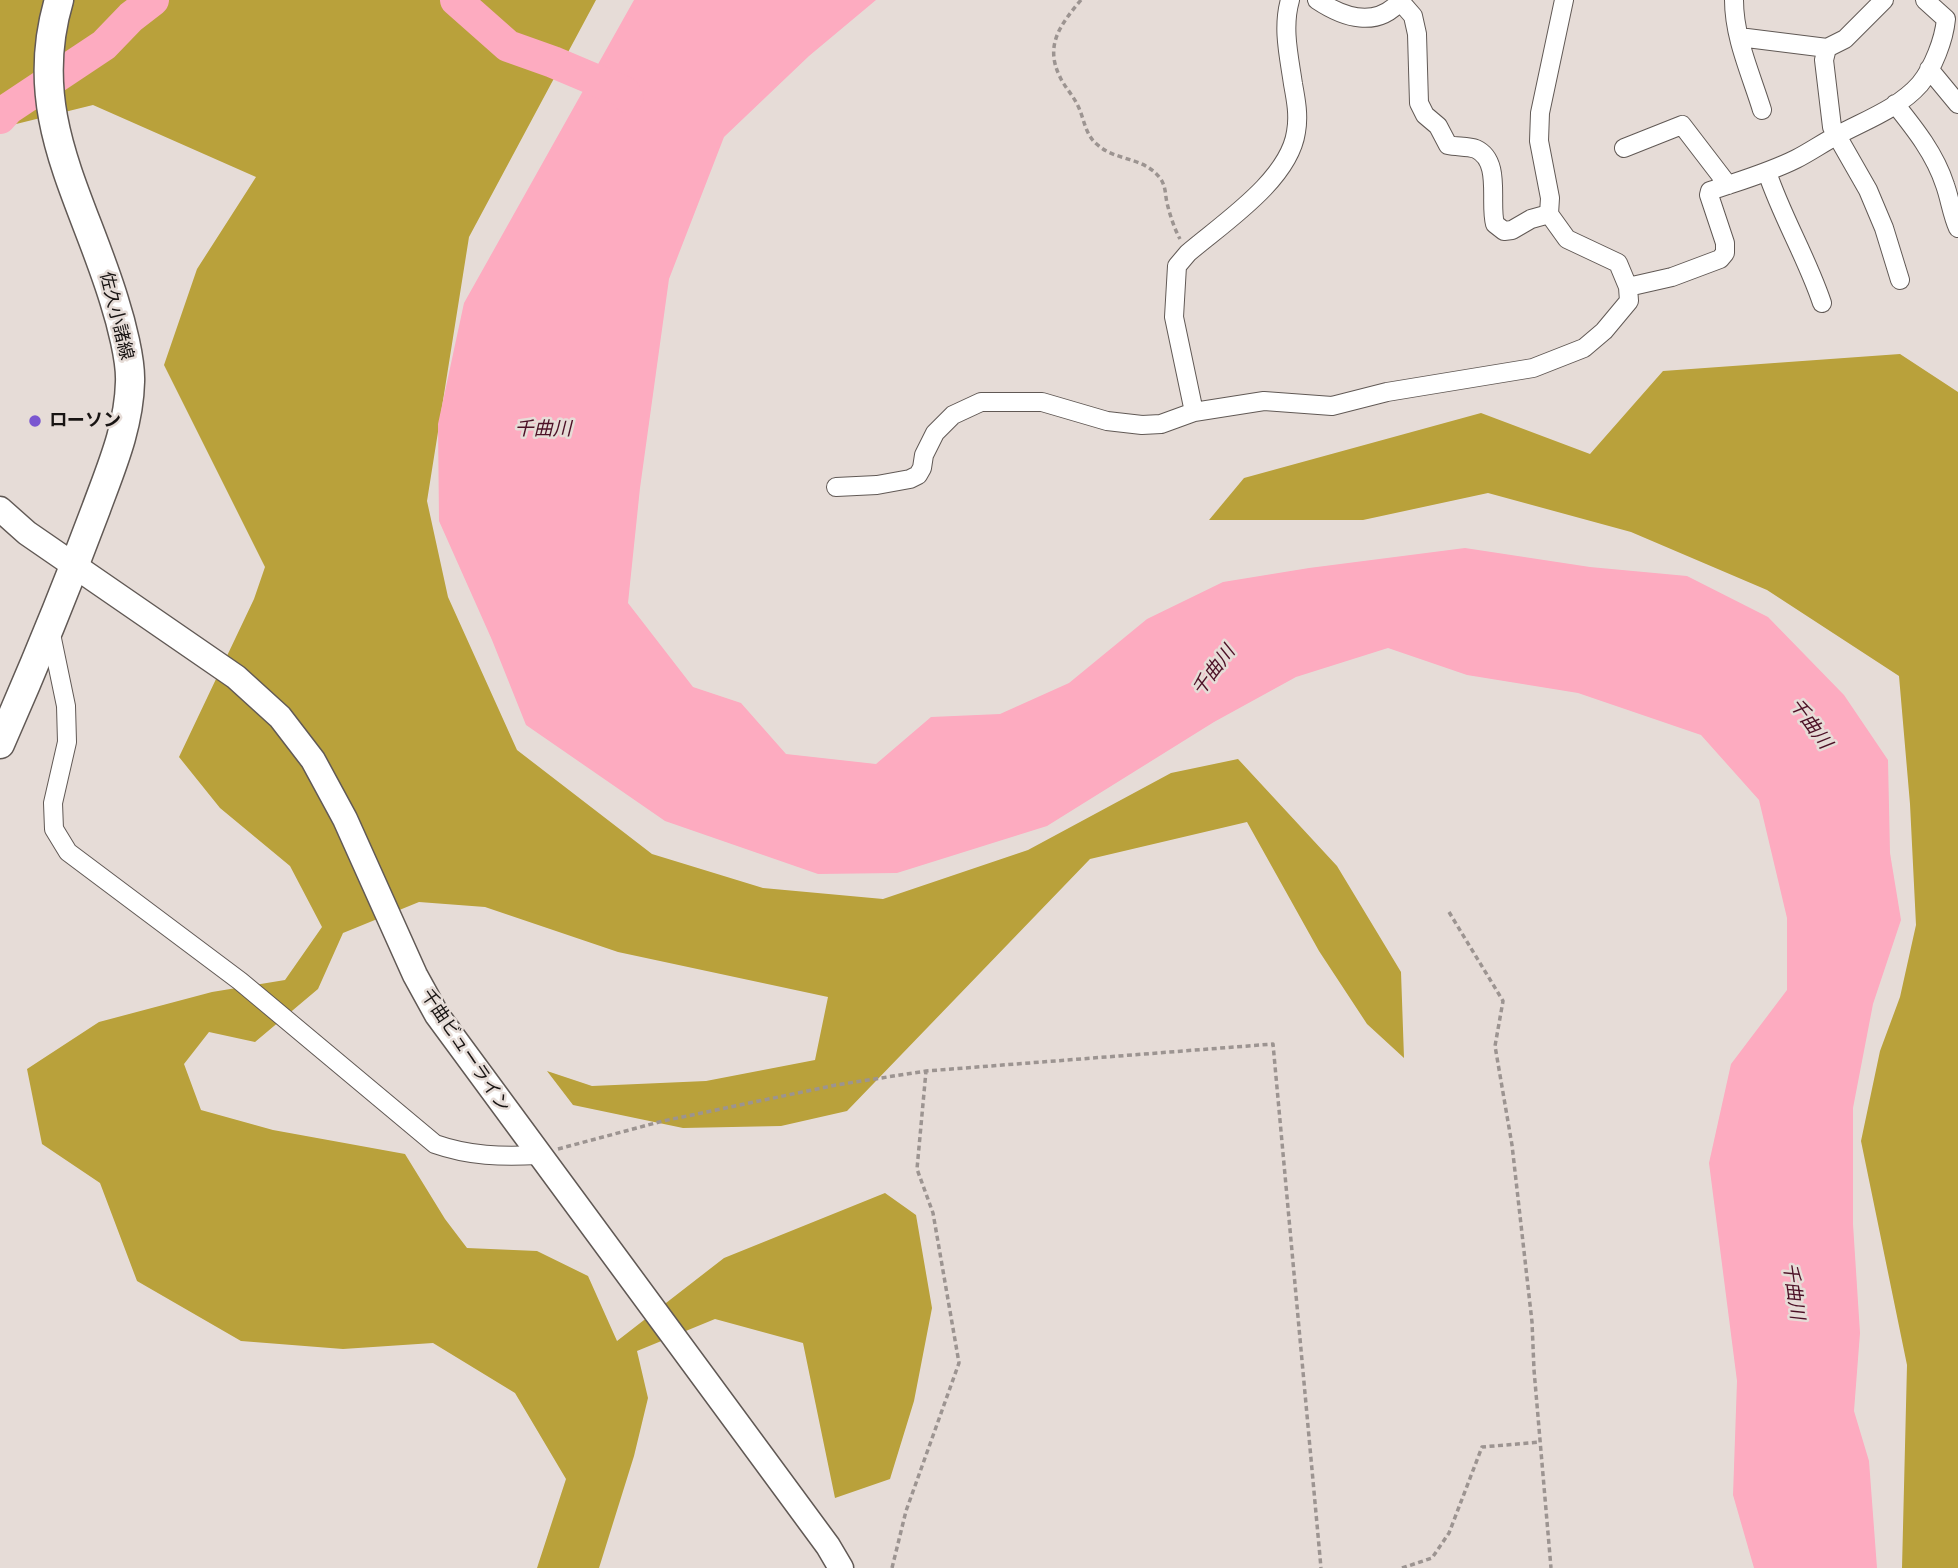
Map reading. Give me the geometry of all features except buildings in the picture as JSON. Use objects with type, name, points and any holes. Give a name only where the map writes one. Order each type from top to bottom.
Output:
[{"type":"main road","name":"佐久小諸線","points":[[0,744],[50,629],[123,434],[131,381],[121,321],[104,266],[68,177],[54,130],[48,92],[48,58],[53,20],[59,0]]},
{"type":"street","points":[[1194,412],[1174,317],[1177,266],[1188,253],[1276,176],[1288,156],[1296,134],[1297,111],[1286,34],[1286,14],[1290,0]]},
{"type":"street","points":[[1317,0],[1361,19],[1390,11],[1400,1],[1413,16],[1417,34],[1419,103],[1425,115],[1438,126],[1448,145],[1474,148],[1487,160],[1494,194],[1493,218],[1498,228],[1504,231],[1512,230],[1531,219],[1549,215]]},
{"type":"street","points":[[836,487],[877,485],[918,475],[935,433],[953,415],[981,401],[1042,401],[1107,421],[1161,424],[1194,412],[1264,401],[1332,406],[1387,392],[1533,368],[1584,348],[1604,331],[1629,301],[1628,287],[1618,263],[1567,239],[1549,215],[1550,198],[1539,141],[1540,113],[1564,0]]},
{"type":"street","points":[[1734,0],[1738,37],[1762,110]]},
{"type":"street","points":[[1738,37],[1827,48],[1853,32],[1884,0]]},
{"type":"street","points":[[1628,287],[1672,277],[1720,259],[1726,253],[1710,191],[1767,172],[1797,158],[1874,118],[1919,84],[1952,20],[1925,0]]},
{"type":"street","points":[[1827,48],[1824,60],[1832,127],[1868,190],[1884,228],[1900,280]]},
{"type":"street","points":[[1929,69],[1958,104]]},
{"type":"street","points":[[1895,104],[1924,139],[1945,184],[1958,228]]},
{"type":"street","points":[[1624,148],[1682,125],[1728,185]]},
{"type":"street","points":[[1767,172],[1822,303]]},
{"type":"street","name":"千曲ビューライン","points":[[0,509],[27,533],[236,677],[280,717],[313,760],[345,819],[415,975],[437,1015],[828,1546],[841,1568]]},
{"type":"street","points":[[50,629],[66,706],[67,742],[53,803],[54,829],[68,852],[240,981],[435,1144],[458,1152],[503,1157],[538,1154]]},
{"type":"path","points":[[1081,0],[1056,33],[1054,61],[1060,77],[1079,106],[1085,130],[1098,146],[1108,153],[1150,168],[1159,177],[1178,236],[1188,253]]},
{"type":"path","points":[[1449,912],[1503,1000],[1495,1046],[1512,1145],[1528,1282],[1551,1568]]},
{"type":"path","points":[[538,1154],[663,1121],[836,1085],[926,1071],[1273,1044],[1321,1568]]},
{"type":"path","points":[[892,1568],[906,1511],[959,1363],[933,1213],[917,1169],[926,1071]]},
{"type":"path","points":[[1402,1568],[1432,1558],[1449,1533],[1482,1447],[1540,1442]]},
{"type":"shaded area","points":[[0,0],[596,0],[469,237],[427,501],[448,597],[517,750],[652,854],[763,888],[883,899],[1028,850],[1171,773],[1238,759],[1337,866],[1401,972],[1404,1058],[1367,1024],[1319,951],[1247,822],[1090,859],[847,1111],[781,1126],[683,1128],[573,1105],[547,1071],[592,1086],[706,1081],[815,1060],[828,997],[618,952],[485,907],[419,902],[343,933],[318,989],[255,1042],[209,1032],[184,1064],[201,1110],[273,1130],[405,1154],[445,1219],[467,1248],[537,1251],[588,1276],[617,1341],[724,1258],[885,1193],[916,1215],[932,1308],[914,1401],[890,1479],[835,1498],[803,1343],[715,1319],[637,1351],[648,1398],[634,1456],[599,1568],[537,1568],[566,1479],[515,1393],[433,1343],[343,1349],[241,1341],[137,1281],[100,1183],[42,1144],[27,1069],[99,1022],[212,992],[285,980],[322,927],[290,866],[220,808],[179,757],[254,599],[265,567],[164,365],[197,269],[256,177],[93,105],[0,128]]},
{"type":"shaded area","points":[[1900,354],[1958,392],[1958,1568],[1902,1568],[1907,1365],[1861,1141],[1880,1051],[1900,997],[1916,925],[1910,804],[1899,676],[1767,590],[1631,532],[1488,493],[1363,520],[1209,520],[1244,478],[1481,413],[1590,454],[1663,371]]},
{"type":"water","name":"千曲川","points":[[634,0],[876,0],[809,56],[724,137],[669,279],[640,488],[628,603],[693,687],[741,703],[786,754],[876,764],[931,717],[1000,714],[1069,683],[1147,619],[1223,582],[1465,548],[1590,567],[1687,576],[1768,617],[1844,695],[1888,760],[1890,853],[1901,920],[1873,1004],[1853,1108],[1853,1224],[1860,1333],[1854,1411],[1869,1461],[1877,1568],[1754,1568],[1733,1495],[1737,1381],[1709,1163],[1731,1064],[1787,990],[1787,918],[1759,800],[1701,735],[1578,693],[1467,675],[1388,648],[1296,677],[1214,722],[1047,826],[897,873],[818,874],[665,821],[526,725],[439,521],[438,424],[464,303]]},
{"type":"waterway","points":[[0,118],[8,109],[104,45],[131,17],[153,0]]},
{"type":"waterway","points":[[456,0],[508,46],[624,92],[628,97]]},
{"type":"place","name":"ローソン","points":[[35,421]]}]
